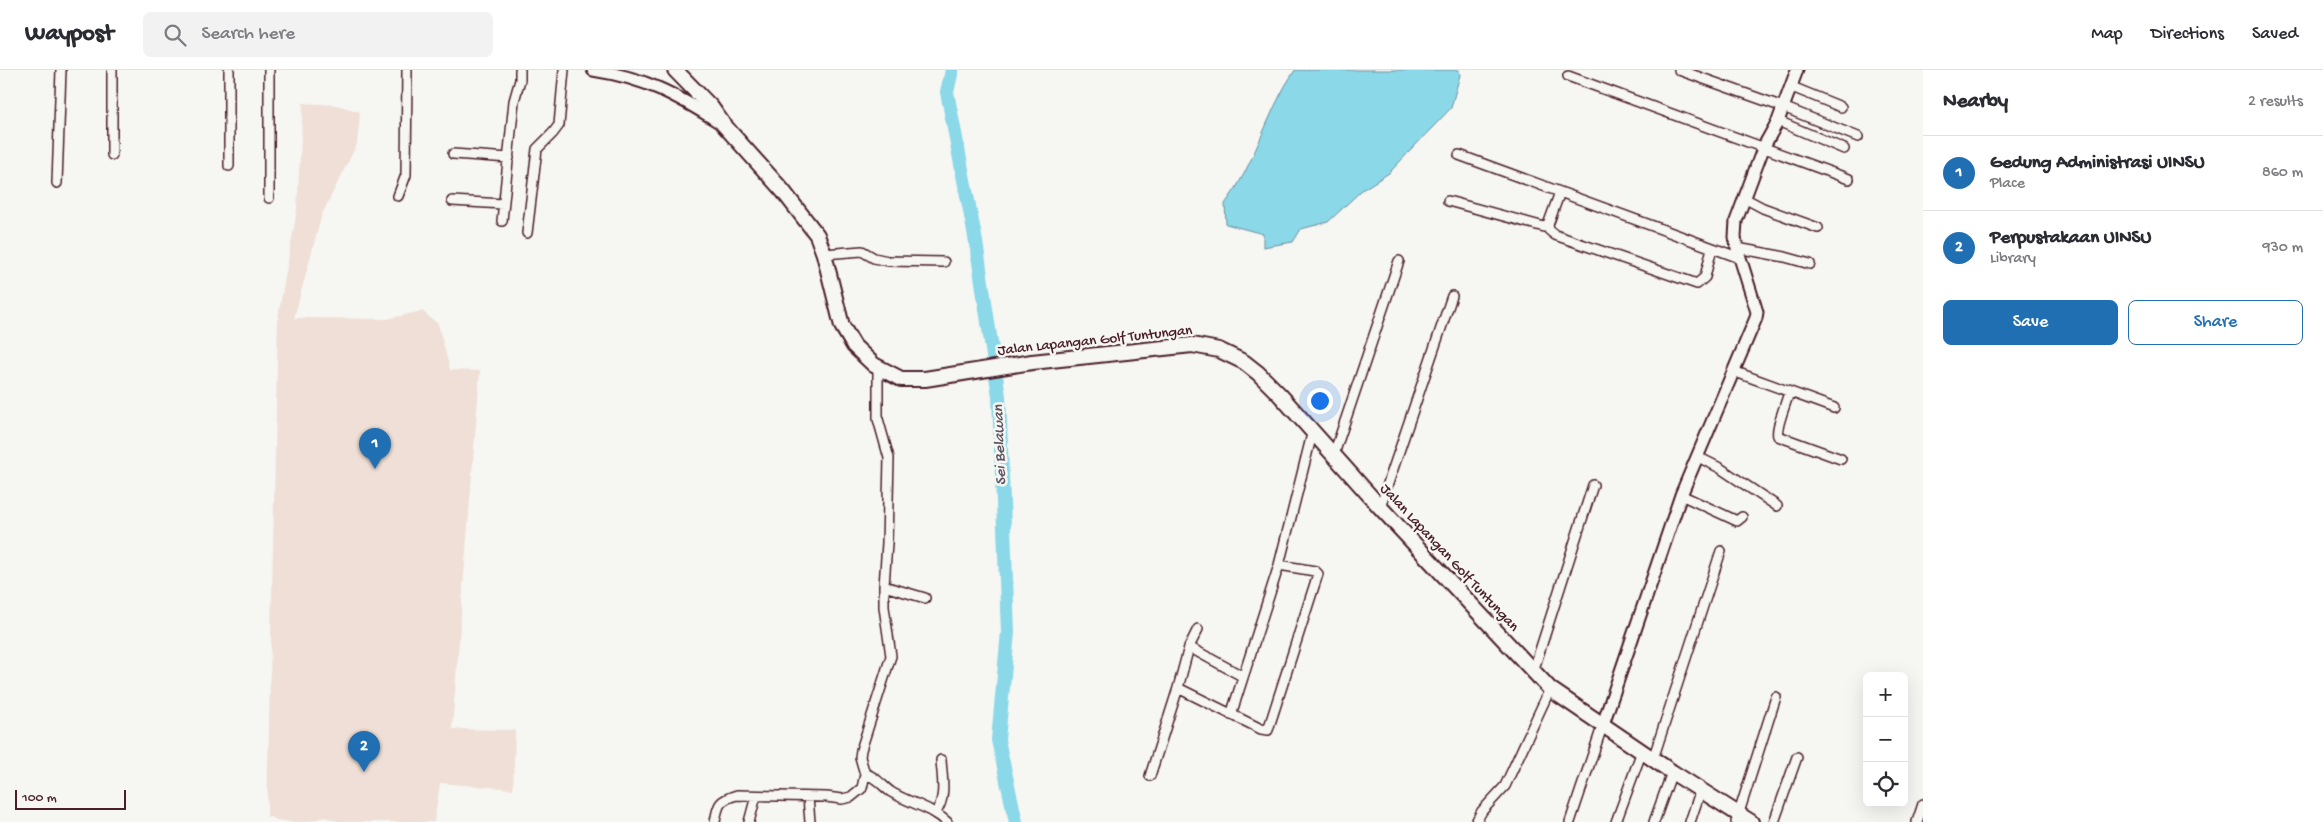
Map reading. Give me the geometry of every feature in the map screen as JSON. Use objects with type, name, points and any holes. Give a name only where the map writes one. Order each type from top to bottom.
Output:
[{"type":"main road","points":[[675,70],[711,106],[723,124]]},
{"type":"main road","name":"Jalan Lapangan Golf Tuntungan","points":[[723,124],[783,191],[817,235],[824,254],[842,326],[854,346],[878,368],[893,376],[908,380],[1032,362],[1180,345],[1202,346],[1219,350],[1244,362],[1258,373],[1313,430],[1380,507],[1550,689],[1672,772],[1701,789],[1738,817],[1751,822]]},
{"type":"street","points":[[57,183],[60,70]]},
{"type":"street","points":[[112,70],[112,154]]},
{"type":"street","points":[[229,70],[229,166]]},
{"type":"street","points":[[269,70],[269,198]]},
{"type":"street","points":[[398,196],[406,175],[407,70]]},
{"type":"street","points":[[502,221],[514,101],[520,80],[520,70]]},
{"type":"street","points":[[527,234],[537,149],[554,134],[558,125],[564,70]]},
{"type":"street","name":"Jalan Lapangan Golf Tuntungan","points":[[593,70],[636,78],[662,88],[723,124]]},
{"type":"street","points":[[1679,70],[1783,107],[1858,138]]},
{"type":"street","points":[[1570,822],[1681,495],[1753,327],[1757,312],[1738,253],[1735,237],[1736,221],[1746,199],[1764,146],[1778,121],[1797,70]]},
{"type":"street","points":[[1568,76],[1764,146],[1849,179]]},
{"type":"street","points":[[1792,87],[1841,107]]},
{"type":"street","points":[[1778,121],[1844,149]]},
{"type":"street","points":[[452,154],[509,158]]},
{"type":"street","points":[[1459,155],[1712,248],[1738,253],[1784,257],[1810,264]]},
{"type":"street","points":[[1548,228],[1560,192]]},
{"type":"street","points":[[1746,199],[1763,208],[1818,228]]},
{"type":"street","points":[[452,201],[503,204]]},
{"type":"street","points":[[1448,201],[1548,228],[1554,235],[1697,284],[1705,277],[1712,248]]},
{"type":"street","points":[[824,254],[862,251],[879,260],[944,262]]},
{"type":"street","points":[[1334,454],[1399,261]]},
{"type":"street","points":[[1380,507],[1452,296]]},
{"type":"street","points":[[715,822],[720,802],[737,795],[842,799],[851,797],[862,788],[865,774],[860,757],[861,750],[891,662],[884,607],[889,458],[878,420],[878,368]]},
{"type":"street","points":[[1733,371],[1834,408]]},
{"type":"street","points":[[1789,392],[1784,414],[1777,429],[1778,436],[1842,459]]},
{"type":"street","points":[[1231,715],[1278,565],[1313,430]]},
{"type":"street","points":[[1698,457],[1720,468],[1778,506]]},
{"type":"street","points":[[1533,672],[1593,485]]},
{"type":"street","points":[[1681,495],[1737,521],[1742,517]]},
{"type":"street","points":[[1616,822],[1648,755],[1721,552]]},
{"type":"street","points":[[1178,688],[1231,715],[1266,730],[1273,720],[1318,574],[1315,571],[1278,565]]},
{"type":"street","points":[[884,586],[925,598]]},
{"type":"street","points":[[1150,776],[1189,647],[1198,629]]},
{"type":"street","points":[[1189,647],[1242,676]]},
{"type":"street","points":[[1476,822],[1482,810],[1504,786],[1550,689]]},
{"type":"street","points":[[1738,817],[1776,697]]},
{"type":"street","points":[[1774,822],[1797,757]]},
{"type":"street","points":[[935,813],[940,807],[942,798],[942,760]]},
{"type":"street","points":[[1654,822],[1672,772]]},
{"type":"street","points":[[865,774],[872,776],[890,792],[935,813],[947,822]]},
{"type":"street","points":[[1690,822],[1701,789]]},
{"type":"street","points":[[750,822],[756,796]]},
{"type":"street","points":[[808,797],[810,822]]},
{"type":"street","points":[[1917,822],[1923,804]]},
{"type":"shaded area","points":[[303,103],[336,105],[360,112],[357,144],[322,214],[294,318],[387,319],[422,311],[438,324],[450,370],[480,371],[452,729],[515,730],[513,789],[440,783],[434,822],[340,822],[325,817],[305,822],[292,822],[277,820],[267,816],[278,317],[297,210]]},
{"type":"water","points":[[1295,70],[1459,70],[1460,75],[1451,108],[1389,173],[1362,190],[1328,222],[1301,229],[1293,242],[1263,247],[1263,234],[1226,224],[1225,204],[1245,172],[1276,103]]},
{"type":"waterway","name":"Sei Belawan","points":[[952,70],[947,92],[976,242],[999,396],[1008,632],[998,740],[1016,822]]},
{"type":"place","name":"Gedung Administrasi UINSU","points":[[375,469]]},
{"type":"place","name":"Perpustakaan UINSU","points":[[364,772]]}]
